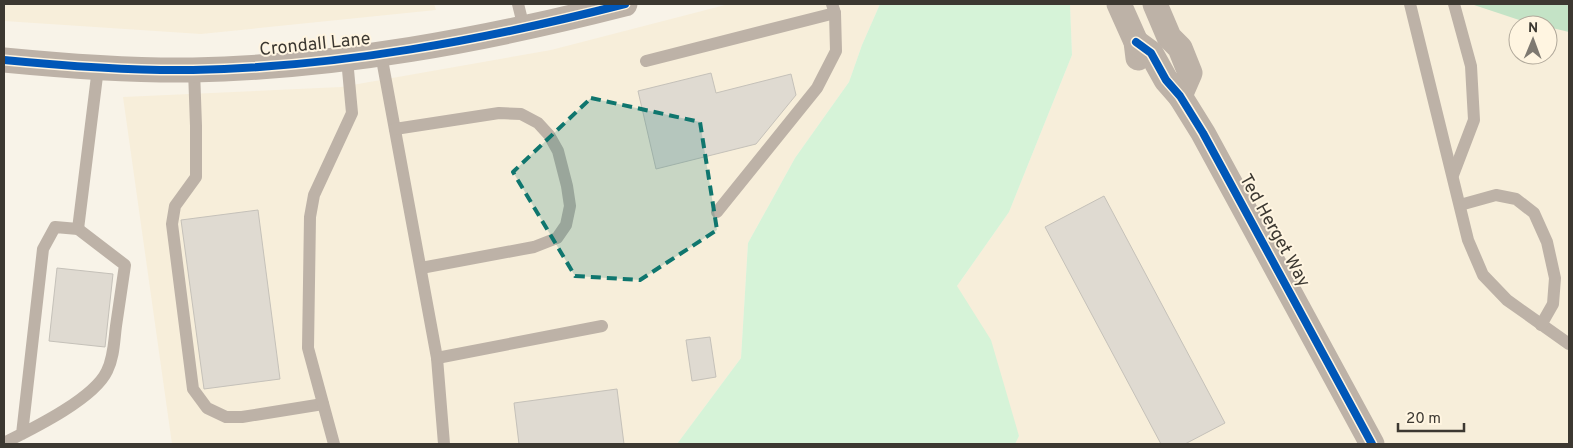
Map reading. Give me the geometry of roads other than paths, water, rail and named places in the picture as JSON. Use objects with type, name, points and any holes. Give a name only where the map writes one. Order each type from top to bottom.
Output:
[{"type":"street","name":"Crondall Lane","points":[[4,60],[98,68],[194,70],[347,59],[524,28],[625,4]]},
{"type":"street","points":[[1119,4],[1152,44],[1180,48],[1190,73],[1180,96],[1149,86],[1140,69],[1152,44],[1155,4]]},
{"type":"street","name":"Ted Herget Way","points":[[1180,96],[1208,142],[1372,444]]},
{"type":"lane","points":[[518,4],[524,28]]},
{"type":"lane","points":[[1410,4],[1468,240],[1483,275],[1507,300],[1569,344]]},
{"type":"lane","points":[[1452,175],[1474,120],[1470,66],[1454,4]]},
{"type":"lane","points":[[646,61],[833,8],[836,51],[816,88],[717,212]]},
{"type":"lane","points":[[381,54],[437,358],[444,444]]},
{"type":"lane","points":[[334,444],[308,348],[310,218],[314,195],[352,113],[347,59]]},
{"type":"lane","points":[[78,229],[98,68]]},
{"type":"lane","points":[[194,70],[196,176],[175,206],[172,224],[193,389],[207,408],[226,417],[242,417],[323,404]]},
{"type":"lane","points":[[395,128],[499,113],[521,114],[538,123],[549,134],[558,151],[570,206],[566,225],[557,238],[534,247],[421,268]]},
{"type":"lane","points":[[1460,205],[1496,195],[1516,199],[1534,212],[1547,242],[1555,278],[1553,304],[1541,325]]},
{"type":"lane","points":[[4,443],[22,434],[84,398],[98,385],[107,371],[113,352],[125,265],[78,229],[55,227],[43,250],[22,434]]},
{"type":"lane","points":[[437,358],[602,326]]}]
